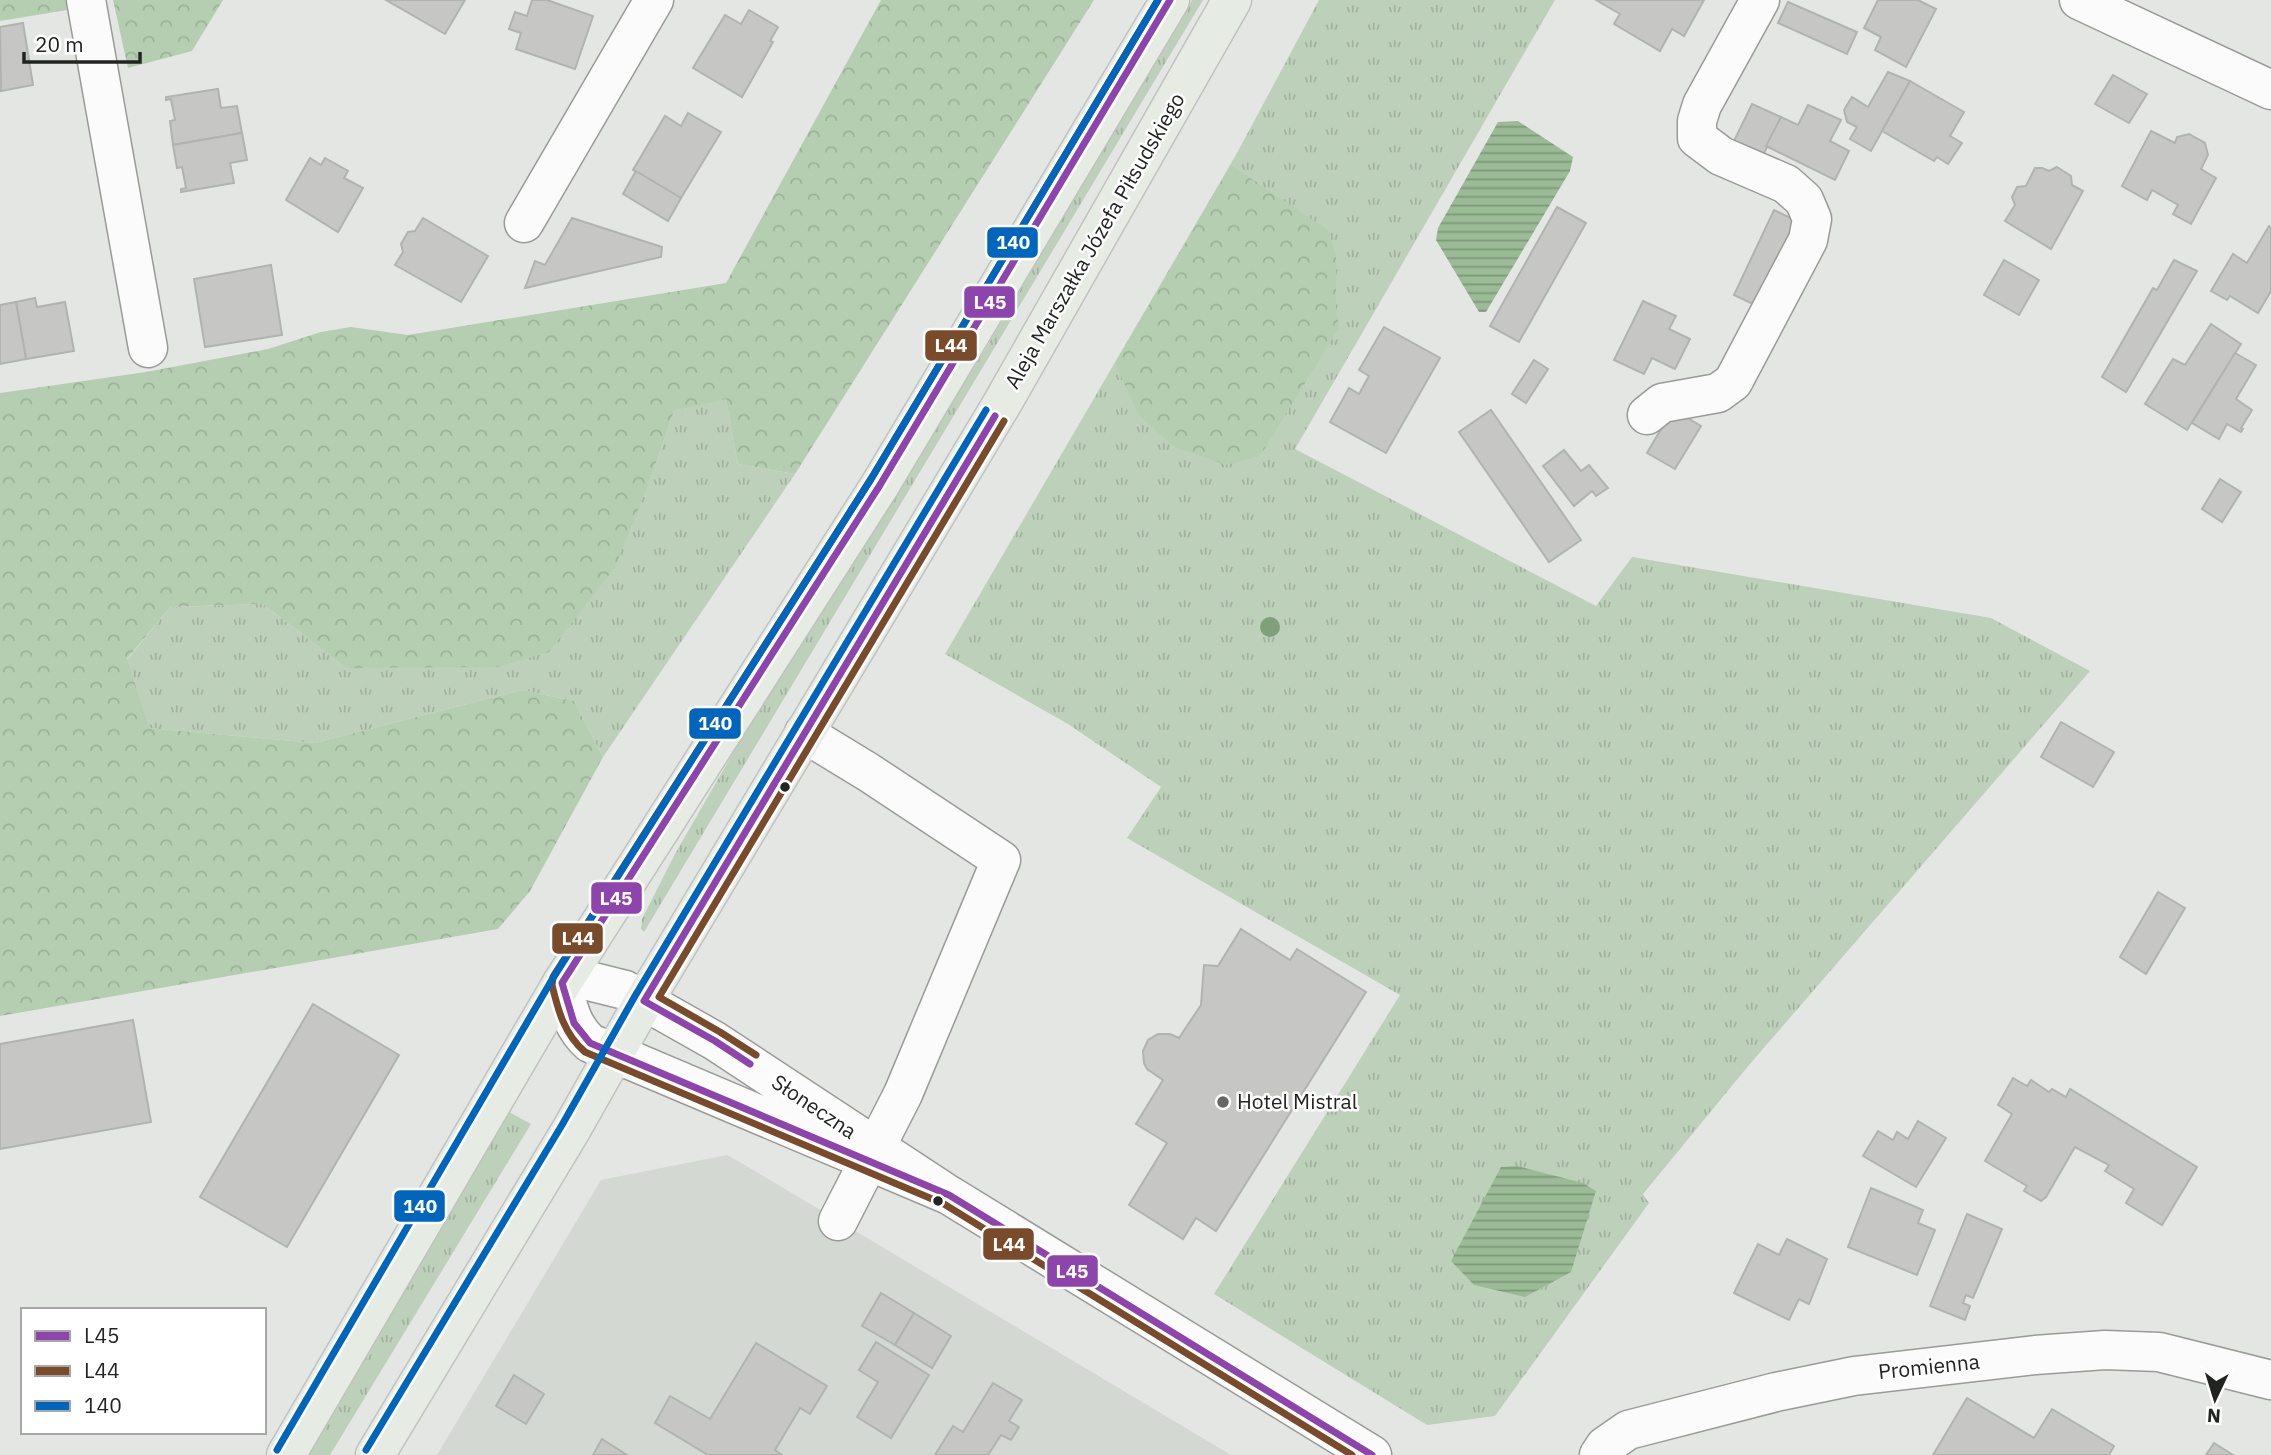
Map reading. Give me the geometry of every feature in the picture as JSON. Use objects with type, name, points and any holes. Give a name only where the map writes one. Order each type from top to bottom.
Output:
[{"type":"main road","points":[[286,1455],[562,983],[880,485],[1170,0]]},
{"type":"main road","name":"Aleja Marszałka Józefa Piłsudskiego","points":[[374,1455],[571,1130],[644,1001],[1003,402],[1233,0]]},
{"type":"street","points":[[86,0],[148,348]]},
{"type":"street","points":[[524,223],[654,0]]},
{"type":"street","points":[[1647,415],[1662,403],[1718,393],[1733,382],[1808,240],[1812,219],[1804,200],[1786,184],[1721,156],[1697,138],[1697,121],[1702,106],[1760,0]]},
{"type":"street","points":[[2079,0],[2271,90]]},
{"type":"street","points":[[804,733],[1001,860],[903,1094],[838,1221]]},
{"type":"street","name":"Słoneczna","points":[[872,1155],[715,1041],[625,990],[589,981],[562,983],[572,1020],[578,1032],[590,1043],[872,1155],[948,1195],[1373,1455]]},
{"type":"street","name":"Promienna","points":[[1599,1455],[1605,1446],[1628,1430],[1776,1392],[1854,1376],[2022,1357],[2105,1350],[2159,1352],[2271,1380]]},
{"type":"shaded area","points":[[1518,121],[1573,157],[1570,171],[1486,312],[1479,312],[1436,240],[1438,228],[1498,122]]},
{"type":"shaded area","points":[[727,1155],[1231,1455],[437,1455],[601,1180]]},
{"type":"shaded area","points":[[1517,1166],[1583,1183],[1596,1191],[1571,1272],[1525,1297],[1474,1285],[1451,1261],[1501,1167]]},
{"type":"green space","points":[[0,0],[71,0],[73,9],[0,21]]},
{"type":"green space","points":[[113,0],[223,0],[192,51],[128,68]]},
{"type":"green space","points":[[881,0],[1094,0],[795,474],[738,464],[726,399],[674,411],[615,567],[549,652],[497,667],[346,668],[263,604],[170,607],[127,659],[149,728],[315,743],[522,690],[574,701],[603,757],[530,891],[498,929],[0,1016],[0,393],[146,372],[268,349],[321,332],[351,327],[408,335],[726,283]]},
{"type":"green space","points":[[1192,0],[1203,0],[644,932],[641,929],[642,919],[675,854],[814,612],[977,363]]},
{"type":"green space","points":[[1319,0],[1555,0],[1295,449],[1596,606],[1632,557],[1991,618],[2090,671],[1749,1065],[1643,1194],[1649,1203],[1495,1416],[1427,1425],[1214,1294],[1400,995],[1127,838],[1161,787],[1068,724],[945,654],[1237,153]]},
{"type":"green space","points":[[1231,165],[1328,230],[1336,255],[1336,309],[1339,328],[1260,456],[1226,465],[1173,446],[1138,414],[1115,363]]},
{"type":"green space","points":[[726,398],[738,464],[795,474],[603,757],[574,701],[522,690],[315,743],[148,728],[127,660],[170,607],[263,604],[346,668],[649,483],[674,411]]},
{"type":"green space","points":[[509,1112],[531,1124],[330,1455],[309,1455]]},
{"type":"building","points":[[386,0],[465,0],[445,34]]},
{"type":"building","points":[[532,0],[547,0],[593,16],[575,69],[516,49],[521,33],[509,29],[515,12],[527,16]]},
{"type":"building","points":[[1596,0],[1704,0],[1684,36],[1672,29],[1660,51],[1614,24],[1620,14]]},
{"type":"building","points":[[1878,0],[1918,0],[1936,9],[1906,67],[1875,50],[1881,37],[1864,28]]},
{"type":"building","points":[[1788,2],[1857,32],[1847,54],[1778,23]]},
{"type":"building","points":[[749,10],[778,27],[770,41],[773,42],[742,97],[693,68],[725,15],[741,24]]},
{"type":"building","points":[[23,23],[33,85],[1,91],[0,27]]},
{"type":"building","points":[[1888,72],[1910,81],[1871,151],[1850,139],[1857,127],[1847,122],[1844,110],[1852,97],[1868,107]]},
{"type":"building","points":[[2113,75],[2147,94],[2129,123],[2095,104]]},
{"type":"building","points":[[1910,81],[1964,112],[1950,136],[1962,143],[1948,164],[1937,157],[1934,161],[1882,131]]},
{"type":"building","points":[[218,89],[221,108],[237,106],[242,133],[173,145],[170,121],[175,120],[171,99],[166,100],[166,97]]},
{"type":"building","points":[[1752,104],[1781,117],[1761,160],[1732,145]]},
{"type":"building","points":[[1808,105],[1841,120],[1830,141],[1849,151],[1835,180],[1766,146],[1781,117],[1798,125]]},
{"type":"building","points":[[688,113],[721,132],[681,198],[633,170],[665,116],[681,126]]},
{"type":"building","points":[[2151,131],[2175,143],[2177,137],[2189,134],[2205,143],[2208,155],[2201,169],[2216,178],[2191,224],[2173,214],[2178,205],[2152,190],[2147,200],[2122,186]]},
{"type":"building","points":[[242,133],[247,160],[230,163],[234,183],[181,192],[181,189],[186,188],[182,167],[177,168],[173,145]]},
{"type":"building","points":[[310,158],[321,165],[325,158],[348,171],[344,178],[363,188],[338,232],[286,200]]},
{"type":"building","points":[[2057,167],[2071,176],[2072,185],[2083,191],[2051,249],[2005,221],[2015,205],[2012,197],[2017,187],[2026,186],[2035,168],[2049,171]]},
{"type":"building","points":[[636,171],[681,198],[668,221],[623,194]]},
{"type":"building","points":[[1557,207],[1586,223],[1519,342],[1490,326]]},
{"type":"building","points":[[1774,210],[1801,223],[1761,308],[1734,295]]},
{"type":"building","points":[[423,218],[488,256],[461,302],[395,265],[403,252],[401,244],[408,232],[415,231]]},
{"type":"building","points":[[572,218],[662,247],[661,257],[525,288],[535,261],[545,265]]},
{"type":"building","points":[[2269,226],[2271,291],[2258,313],[2230,296],[2227,300],[2211,291],[2233,254],[2247,263]]},
{"type":"building","points":[[2004,260],[2039,280],[2019,315],[1984,295]]},
{"type":"building","points":[[2174,260],[2197,271],[2126,392],[2102,377],[2153,288],[2157,290]]},
{"type":"building","points":[[271,265],[282,335],[205,347],[194,279]]},
{"type":"building","points":[[35,298],[37,307],[65,302],[74,351],[26,359],[16,302]]},
{"type":"building","points":[[1643,301],[1676,316],[1669,329],[1690,339],[1675,369],[1652,358],[1644,374],[1614,360]]},
{"type":"building","points":[[16,302],[26,359],[0,364],[0,305]]},
{"type":"building","points":[[2211,324],[2241,344],[2187,430],[2145,404],[2173,359],[2185,365]]},
{"type":"building","points":[[1384,327],[1440,358],[1386,453],[1330,422],[1349,388],[1359,394],[1369,376],[1359,370]]},
{"type":"building","points":[[2235,353],[2256,365],[2236,399],[2252,410],[2241,432],[2227,424],[2219,439],[2192,423]]},
{"type":"building","points":[[1534,360],[1548,369],[1526,403],[1512,394]]},
{"type":"building","points":[[1673,409],[1701,426],[1675,469],[1647,453]]},
{"type":"building","points":[[1491,410],[1581,540],[1549,562],[1459,432]]},
{"type":"building","points":[[1564,450],[1581,471],[1589,465],[1608,488],[1596,496],[1592,491],[1574,506],[1543,466]]},
{"type":"building","points":[[2220,479],[2241,492],[2222,522],[2202,509]]},
{"type":"building","points":[[2061,722],[2114,752],[2093,787],[2041,757]]},
{"type":"building","points":[[2158,892],[2185,908],[2146,974],[2120,957]]},
{"type":"building","name":"Hotel Mistral","points":[[1241,929],[1290,960],[1297,949],[1366,992],[1216,1231],[1196,1218],[1183,1239],[1129,1205],[1167,1143],[1136,1124],[1163,1080],[1147,1069],[1143,1051],[1148,1040],[1158,1034],[1170,1034],[1179,1038],[1201,1005],[1204,965],[1218,966]]},
{"type":"building","points":[[313,1004],[399,1055],[287,1247],[200,1197]]},
{"type":"building","points":[[133,1020],[151,1122],[0,1149],[0,1044]]},
{"type":"building","points":[[2013,1078],[2027,1086],[2031,1080],[2049,1092],[2052,1089],[2066,1097],[2070,1089],[2197,1167],[2162,1225],[2126,1203],[2134,1189],[2105,1171],[2109,1165],[2075,1147],[2041,1201],[2024,1191],[2027,1186],[1985,1161],[2012,1114],[1998,1105]]},
{"type":"building","points":[[1918,1121],[1946,1138],[1916,1187],[1863,1156],[1878,1131],[1893,1140],[1897,1132],[1908,1139]]},
{"type":"building","points":[[1871,1188],[1923,1210],[1918,1223],[1935,1230],[1917,1275],[1848,1247]]},
{"type":"building","points":[[1967,1214],[2002,1229],[1973,1298],[1966,1295],[1963,1303],[1970,1306],[1965,1320],[1930,1306]]},
{"type":"building","points":[[1787,1239],[1827,1259],[1809,1304],[1799,1299],[1789,1320],[1734,1293],[1758,1244],[1779,1255]]},
{"type":"building","points":[[881,1293],[914,1313],[895,1345],[862,1326]]},
{"type":"building","points":[[914,1313],[951,1336],[932,1368],[895,1345]]},
{"type":"building","points":[[876,1342],[929,1375],[891,1438],[857,1417],[878,1382],[859,1370]]},
{"type":"building","points":[[756,1343],[827,1386],[810,1414],[800,1408],[775,1450],[782,1455],[708,1455],[655,1423],[670,1396],[710,1419]]},
{"type":"building","points":[[514,1375],[544,1394],[526,1424],[496,1406]]},
{"type":"building","points":[[993,1383],[1022,1400],[1009,1421],[1019,1427],[1011,1440],[1001,1435],[988,1455],[935,1455],[953,1426],[963,1432]]},
{"type":"building","points":[[1967,1398],[2034,1438],[2052,1409],[2114,1446],[2109,1455],[1933,1455]]},
{"type":"building","points":[[602,1439],[627,1455],[593,1455]]},
{"type":"building","points":[[2214,1443],[2233,1455],[2206,1455]]},
{"type":"transit line","name":"L44","points":[[1158,0],[871,479],[553,977],[552,985],[567,1029],[585,1052],[944,1204],[1352,1455]]},
{"type":"transit line","name":"140","points":[[277,1450],[553,978],[871,479],[1158,0]]},
{"type":"transit line","name":"L45","points":[[1170,0],[880,485],[562,983],[574,1023],[590,1043],[949,1195],[1372,1455]]},
{"type":"transit line","name":"140","points":[[366,1450],[986,410]]},
{"type":"transit line","name":"L45","points":[[750,1064],[644,1001],[995,416]]},
{"type":"transit line","name":"L44","points":[[756,1055],[659,997],[1004,421]]},
{"type":"place","name":"Hotel Mistral","points":[[1223,1102]]}]
